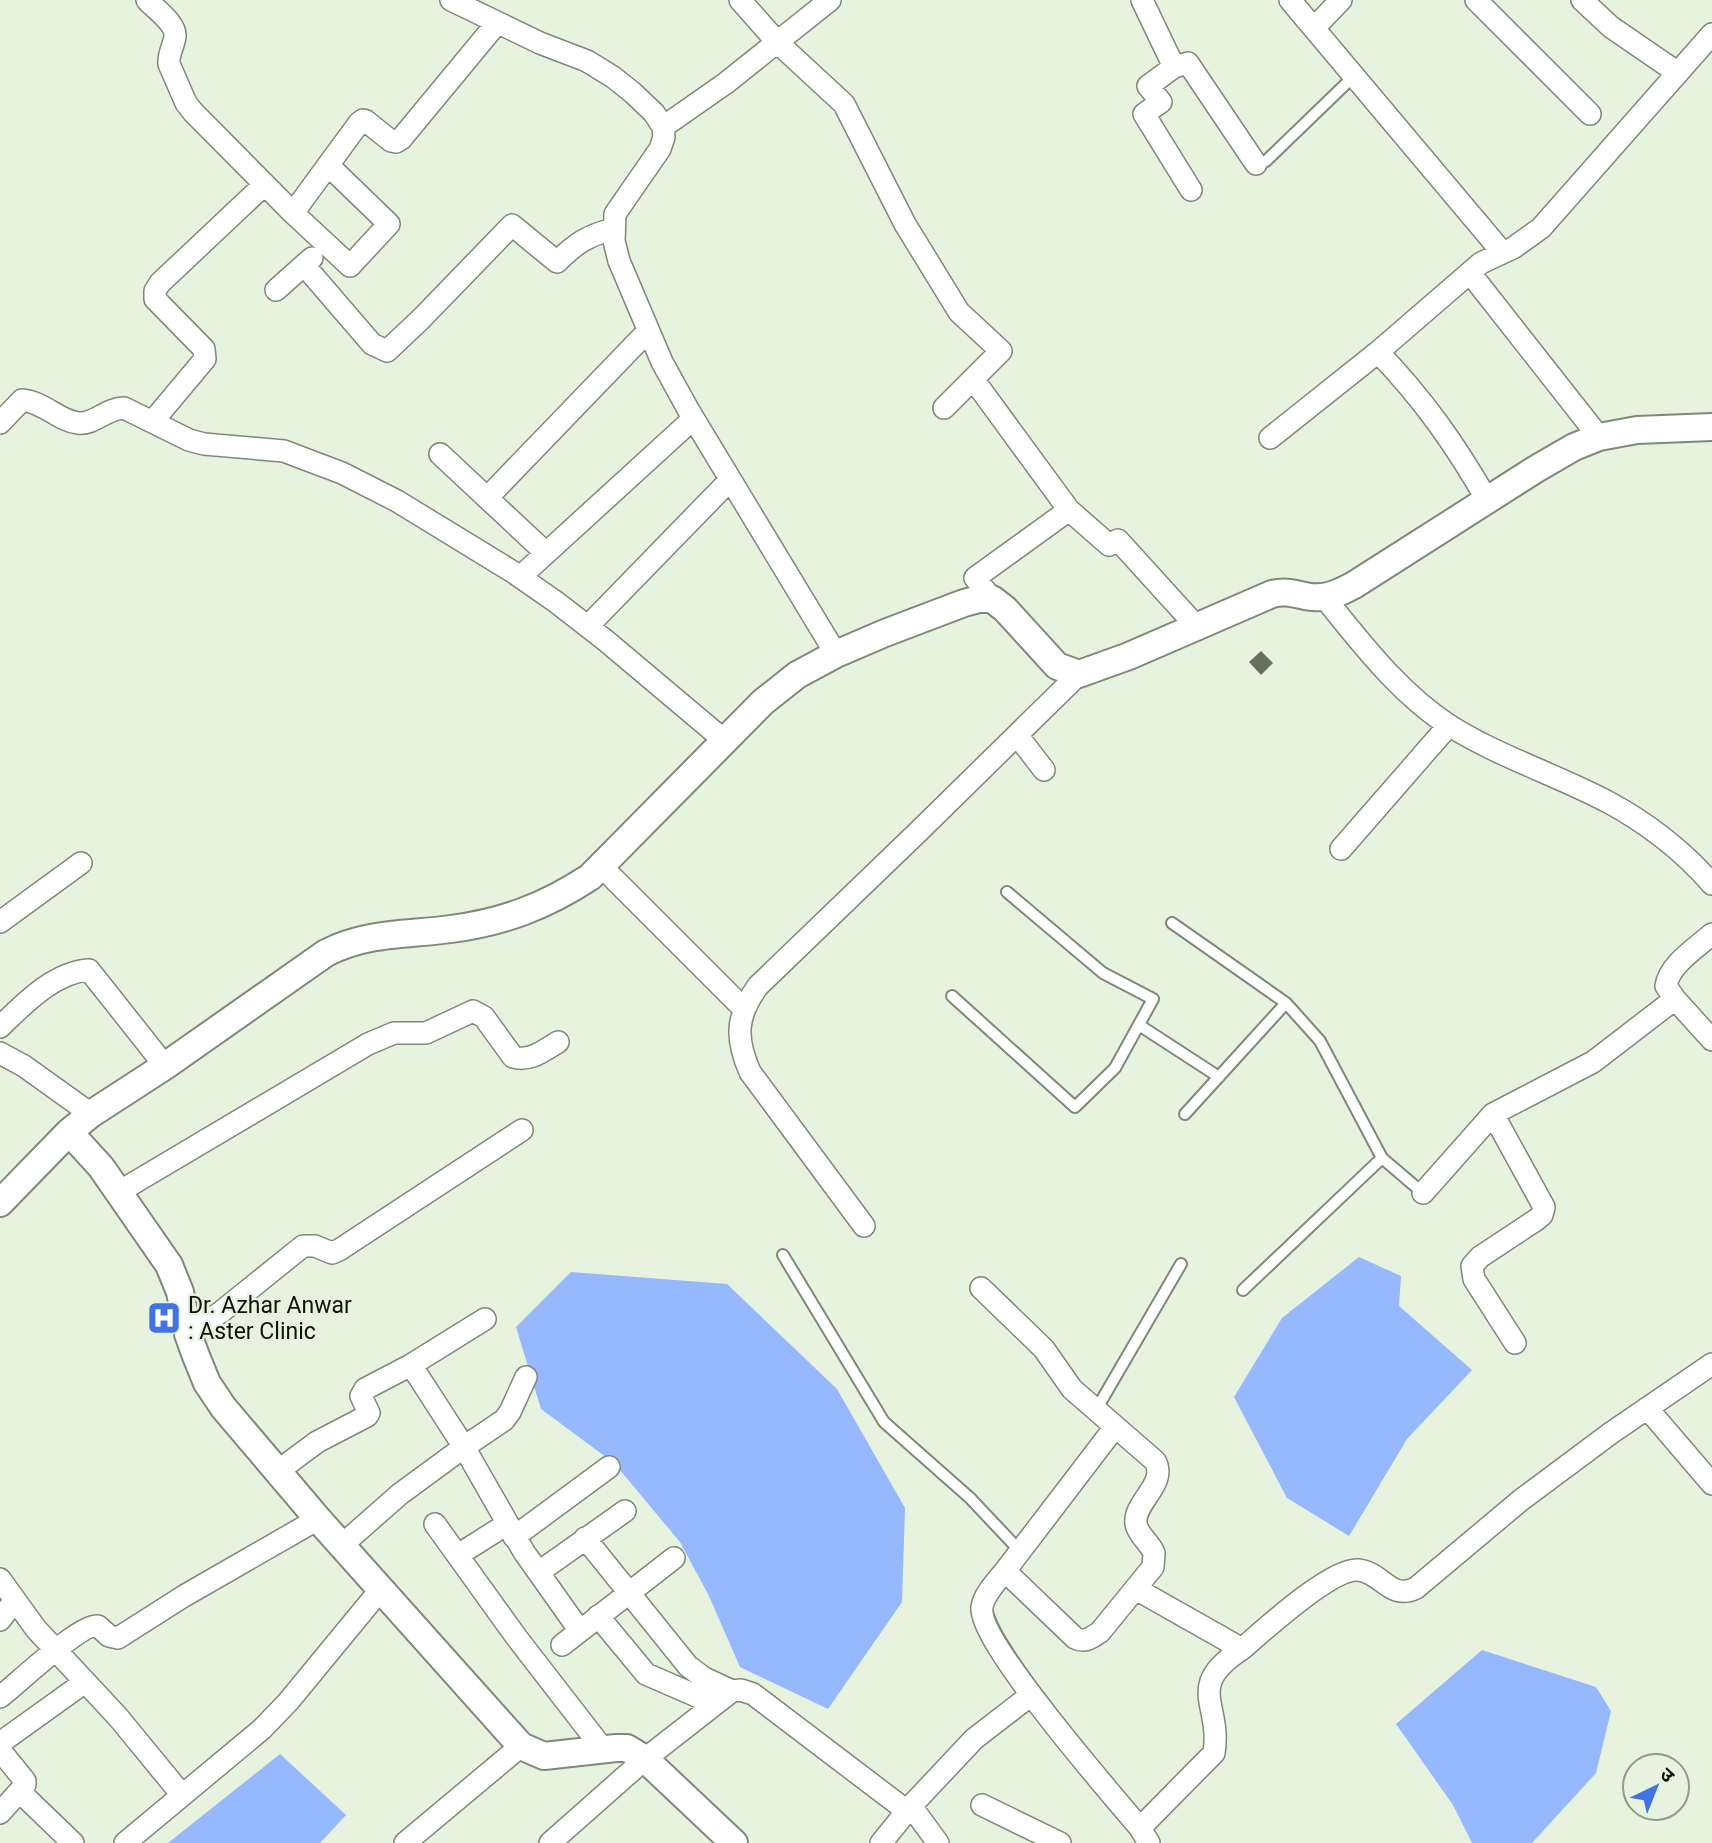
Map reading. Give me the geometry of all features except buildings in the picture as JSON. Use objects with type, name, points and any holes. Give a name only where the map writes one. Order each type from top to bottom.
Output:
[{"type":"street","points":[[451,0],[497,23],[587,61],[640,99],[663,127],[664,137],[660,149],[615,214],[613,229],[619,261],[662,362],[693,419],[836,654]]},
{"type":"street","points":[[740,0],[778,43],[844,104],[905,224],[959,312],[1002,351],[944,408]]},
{"type":"street","points":[[663,127],[726,83],[830,0]]},
{"type":"street","points":[[1142,0],[1174,67]]},
{"type":"street","points":[[1290,0],[1502,252]]},
{"type":"street","points":[[1314,28],[1340,0]]},
{"type":"street","points":[[1476,0],[1590,114]]},
{"type":"street","points":[[1582,0],[1611,27],[1678,74]]},
{"type":"street","points":[[152,2],[175,32],[169,64],[186,103],[264,185],[350,266],[389,224],[328,165]]},
{"type":"street","points":[[293,213],[363,120],[391,141],[401,139],[497,23]]},
{"type":"street","points":[[1270,438],[1378,352],[1481,263],[1513,248],[1541,228],[1712,34]]},
{"type":"street","points":[[1191,190],[1144,114],[1161,102],[1148,86],[1174,67],[1188,63],[1256,164]]},
{"type":"street","points":[[153,422],[205,359],[206,354],[155,299],[155,291],[160,283],[264,185]]},
{"type":"street","points":[[304,265],[372,344],[387,351],[421,320],[512,225],[557,262],[574,245],[590,235],[613,229]]},
{"type":"street","points":[[276,290],[327,245]]},
{"type":"street","points":[[1470,273],[1599,437]]},
{"type":"street","points":[[487,498],[648,331]]},
{"type":"street","points":[[1378,352],[1425,404],[1487,500]]},
{"type":"street","points":[[973,379],[1069,510],[1109,545],[1118,540],[1197,627]]},
{"type":"street","points":[[0,423],[22,400],[34,401],[76,424],[85,423],[116,408],[124,408],[189,440],[204,444],[284,451],[342,473],[397,501],[520,577],[588,626],[725,741]]},
{"type":"street","points":[[520,577],[693,419]]},
{"type":"street","points":[[864,1226],[750,1072],[742,1054],[740,1038],[744,1009],[758,986],[806,937],[1079,674],[1129,656],[1283,591],[1324,597],[1354,585],[1574,447],[1599,437],[1637,430],[1712,428]]},
{"type":"street","points":[[440,454],[546,553]]},
{"type":"street","points":[[588,626],[730,480]]},
{"type":"street","points":[[1069,510],[975,578],[1058,666],[1079,674]]},
{"type":"street","points":[[1324,597],[1391,675],[1449,725],[1513,760],[1625,811],[1679,851],[1712,884]]},
{"type":"street","points":[[0,1203],[69,1132],[91,1114],[165,1066],[296,973],[346,942],[386,934],[489,923],[535,909],[563,895],[602,867],[763,702],[797,675],[836,654],[964,603],[979,598],[992,599]]},
{"type":"street","points":[[1341,849],[1449,725]]},
{"type":"street","points":[[1017,735],[1044,770]]},
{"type":"street","points":[[0,922],[81,863]]},
{"type":"street","points":[[602,867],[744,1009]]},
{"type":"street","points":[[1712,934],[1680,963],[1666,986],[1712,1040]]},
{"type":"street","points":[[0,1027],[46,987],[67,975],[89,970],[165,1066]]},
{"type":"street","points":[[1423,1193],[1493,1114],[1593,1062],[1675,999]]},
{"type":"street","points":[[117,1193],[351,1053],[394,1033],[426,1033],[473,1012],[484,1017],[513,1057],[520,1059],[534,1056],[558,1042]]},
{"type":"street","points":[[0,1053],[24,1066],[91,1114]]},
{"type":"street","points":[[1493,1114],[1544,1207],[1542,1215],[1536,1220],[1480,1257],[1472,1266],[1474,1279],[1515,1343]]},
{"type":"street","points":[[188,1335],[303,1246],[315,1246],[332,1253],[339,1250],[522,1130]]},
{"type":"street","points":[[69,1132],[101,1167],[169,1265],[180,1292],[188,1335],[207,1383],[223,1407],[318,1519],[521,1746],[544,1756],[627,1748],[645,1759],[725,1840]]},
{"type":"street","points":[[981,1288],[1032,1336],[1072,1389],[1155,1461],[1158,1467],[1156,1481],[1140,1508],[1136,1522],[1137,1529],[1151,1546],[1153,1567],[1100,1632],[1089,1640],[1075,1639],[1005,1571]]},
{"type":"street","points":[[278,1471],[317,1442],[367,1416],[369,1413],[361,1396],[362,1392],[485,1319]]},
{"type":"street","points":[[1115,1427],[986,1596],[982,1605],[982,1616],[987,1629],[1031,1695],[1145,1836],[1214,1753],[1216,1739],[1208,1692],[1210,1681],[1228,1658],[1319,1587],[1347,1572],[1358,1570],[1370,1574],[1406,1593],[1416,1588],[1521,1500],[1712,1364]]},
{"type":"street","points":[[411,1365],[464,1447],[511,1530],[580,1631]]},
{"type":"street","points":[[342,1545],[423,1475],[504,1420],[526,1377]]},
{"type":"street","points":[[1647,1408],[1712,1484]]},
{"type":"street","points":[[457,1555],[511,1530],[609,1467]]},
{"type":"street","points":[[539,1572],[625,1511]]},
{"type":"street","points":[[0,1697],[55,1651],[93,1625],[113,1637],[124,1634],[318,1519]]},
{"type":"street","points":[[435,1524],[517,1638],[603,1749]]},
{"type":"street","points":[[585,1538],[627,1593],[695,1673],[732,1691]]},
{"type":"street","points":[[562,1645],[674,1558]]},
{"type":"street","points":[[0,1579],[36,1629],[118,1717],[182,1795]]},
{"type":"street","points":[[125,1843],[262,1729],[288,1702],[381,1589]]},
{"type":"street","points":[[1136,1589],[1242,1649]]},
{"type":"street","points":[[0,1620],[15,1600]]},
{"type":"street","points":[[598,1616],[646,1674],[715,1704]]},
{"type":"street","points":[[0,1743],[85,1682]]},
{"type":"street","points":[[550,1843],[645,1759],[732,1691],[741,1690],[753,1694],[909,1809],[938,1843]]},
{"type":"street","points":[[881,1843],[974,1739],[1031,1695]]},
{"type":"street","points":[[405,1843],[521,1746]]},
{"type":"street","points":[[0,1750],[25,1781],[20,1792],[0,1813]]},
{"type":"street","points":[[20,1792],[74,1843]]},
{"type":"street","points":[[982,1805],[1059,1843]]},
{"type":"lane","points":[[1256,164],[1266,161],[1354,76]]},
{"type":"lane","points":[[952,996],[1075,1107],[1115,1068],[1153,999],[1102,973],[1007,892]]},
{"type":"lane","points":[[1172,923],[1286,1003],[1320,1041],[1381,1158],[1423,1193]]},
{"type":"lane","points":[[1185,1114],[1286,1003]]},
{"type":"lane","points":[[1139,1025],[1219,1077]]},
{"type":"lane","points":[[1243,1290],[1381,1158]]},
{"type":"lane","points":[[783,1255],[884,1422],[970,1498],[1020,1551]]},
{"type":"lane","points":[[1096,1410],[1181,1264]]},
{"type":"water","points":[[1359,1257],[1401,1276],[1399,1306],[1472,1370],[1407,1439],[1349,1536],[1287,1498],[1234,1397],[1282,1318]]},
{"type":"water","points":[[571,1272],[727,1284],[837,1389],[905,1508],[902,1602],[828,1709],[740,1667],[708,1594],[680,1542],[614,1463],[541,1409],[516,1327]]},
{"type":"water","points":[[1482,1650],[1596,1687],[1611,1711],[1596,1773],[1532,1843],[1472,1843],[1453,1805],[1396,1724]]},
{"type":"water","points":[[280,1754],[346,1815],[320,1843],[168,1843]]},
{"type":"place","name":"Dr. Azhar Anwar : Aster Clinic","points":[[164,1318]]}]
